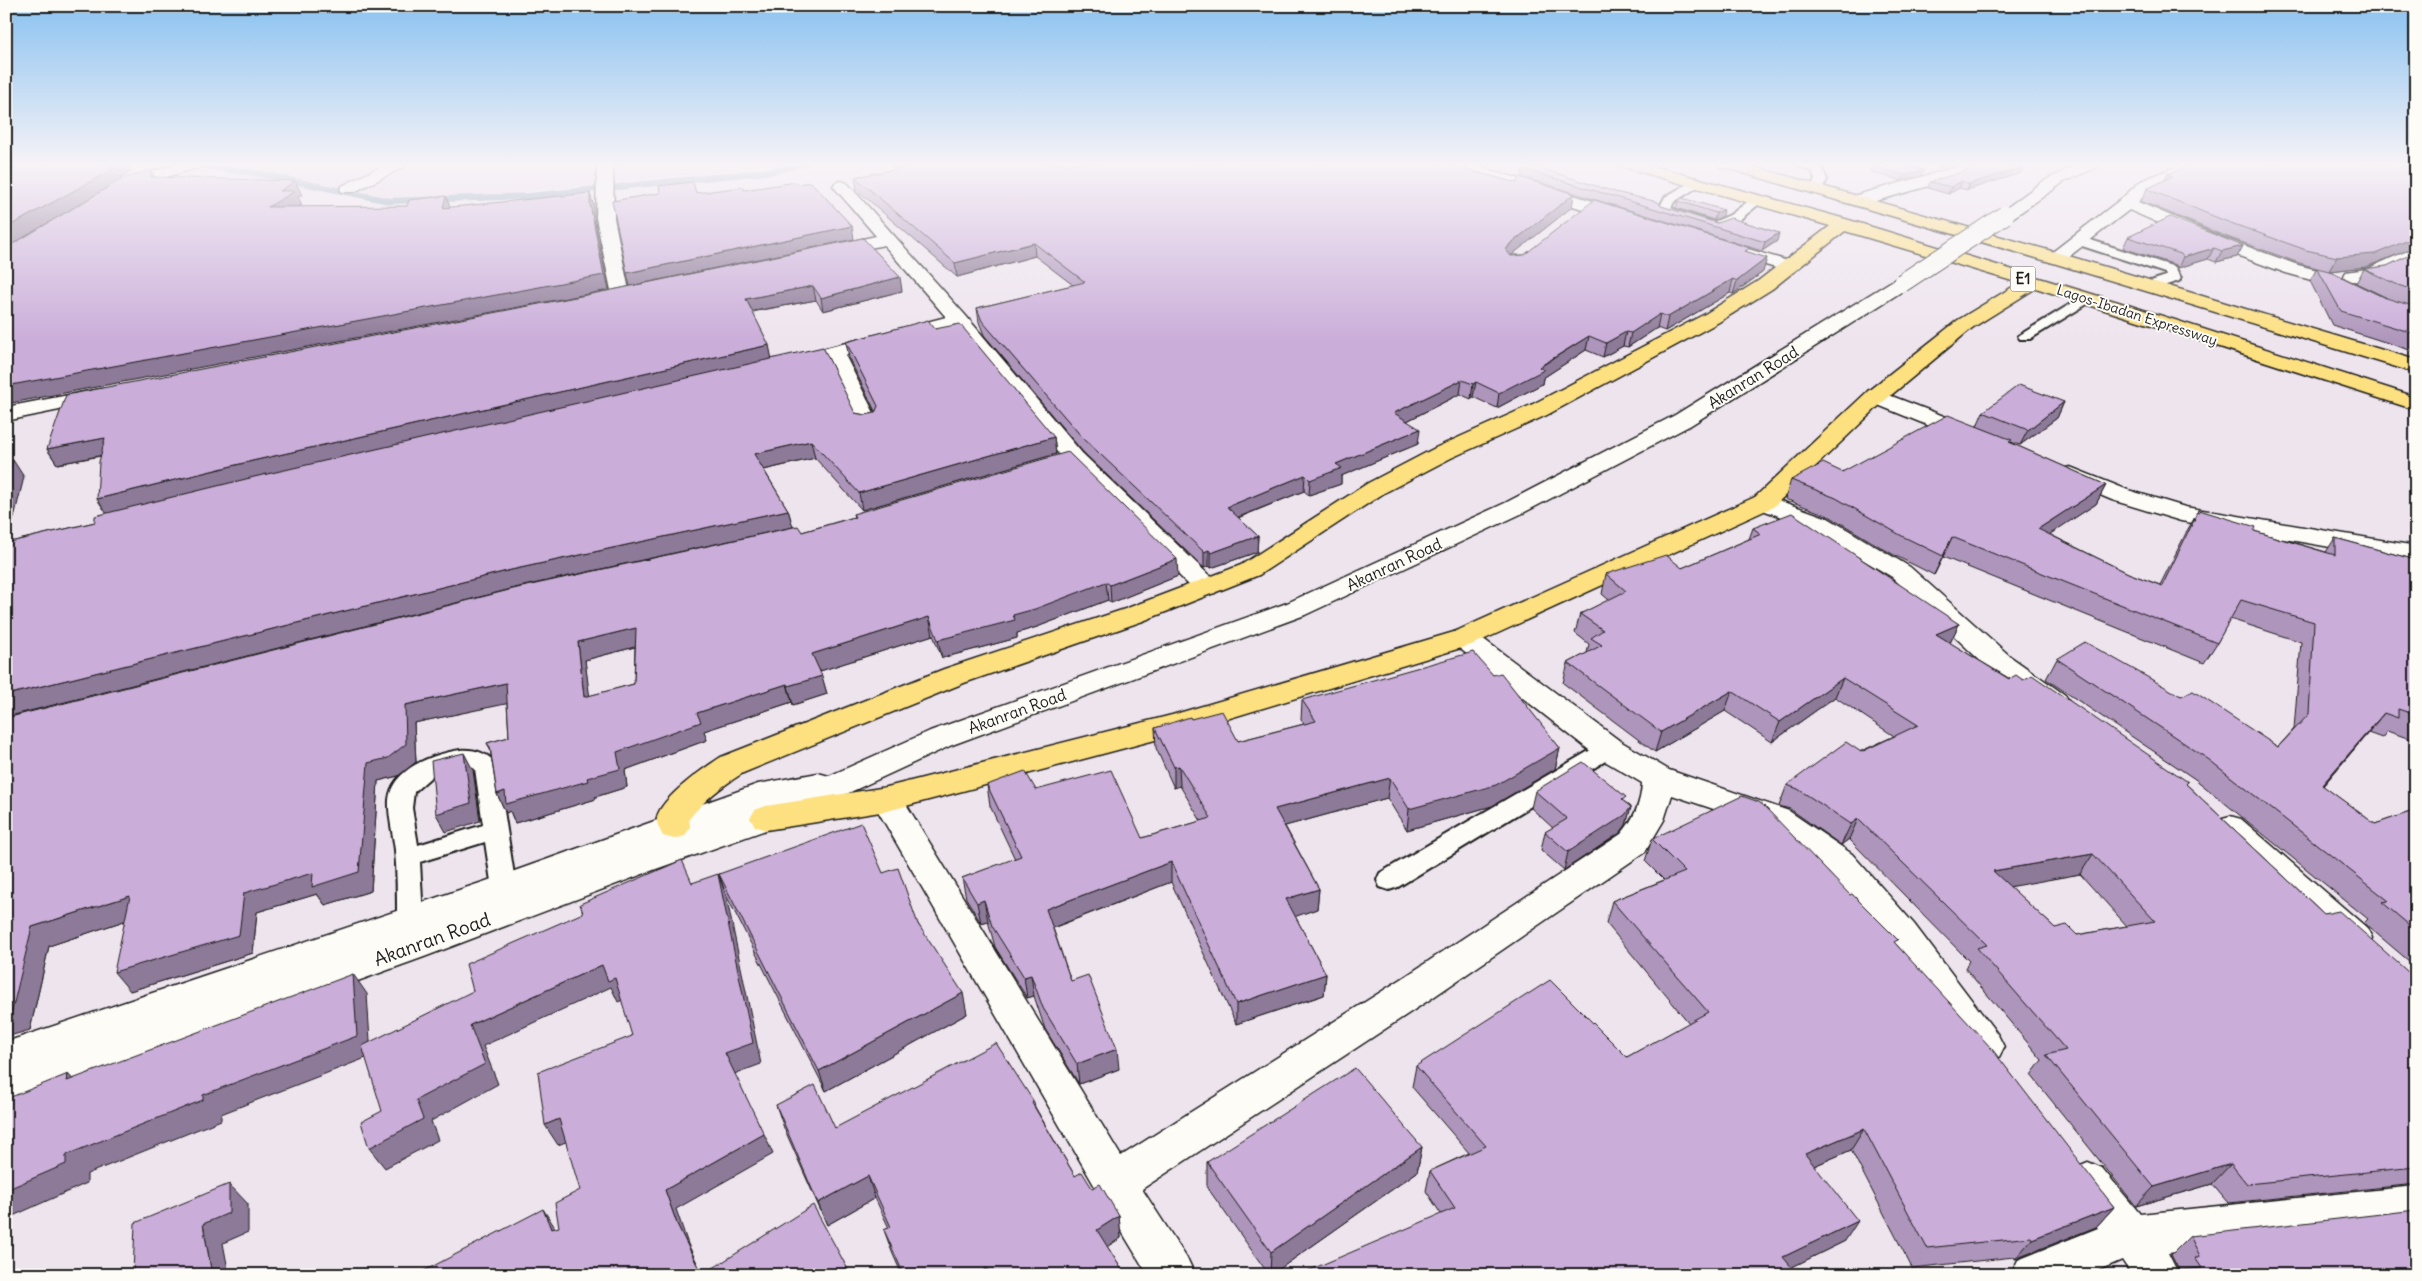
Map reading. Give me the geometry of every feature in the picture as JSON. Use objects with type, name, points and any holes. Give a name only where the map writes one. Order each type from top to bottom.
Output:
[{"type":"highway","name":"Lagos-Ibadan Expressway","points":[[1839,223],[2087,298],[2416,404]]},
{"type":"highway","name":"Lagos-Ibadan Expressway","points":[[1936,223],[2416,367]]},
{"type":"highway","points":[[674,827],[673,816],[682,804],[708,779],[732,765],[954,676],[1134,615],[1250,570],[1384,483],[1443,453],[1539,410],[1669,342],[1758,290],[1843,224]]},
{"type":"highway","points":[[766,818],[887,799],[1174,725],[1464,638],[1764,502],[1876,396],[1965,324],[2034,282]]},
{"type":"street","points":[[606,223],[621,295]]},
{"type":"street","points":[[874,223],[959,320],[1074,458],[1206,586]]},
{"type":"street","name":"Akanran Road","points":[[6,1091],[412,948],[644,860],[766,818],[941,738],[1296,609],[1514,508],[1683,420],[1902,283],[1993,223]]},
{"type":"street","points":[[2056,258],[2101,223]]},
{"type":"street","points":[[2173,223],[2215,241],[2329,279],[2382,305],[2416,317]]},
{"type":"street","points":[[812,255],[889,239]]},
{"type":"street","points":[[1712,244],[1789,267]]},
{"type":"street","points":[[2329,279],[2371,274],[2416,252]]},
{"type":"street","points":[[775,366],[834,353],[959,320]]},
{"type":"street","points":[[834,353],[868,423]]},
{"type":"street","points":[[6,414],[118,391]]},
{"type":"street","points":[[1876,396],[1996,444]]},
{"type":"street","points":[[1045,467],[1074,458]]},
{"type":"street","points":[[2050,466],[2120,494],[2181,514],[2247,527],[2416,554]]},
{"type":"street","points":[[1764,502],[1819,523],[1901,572],[2001,664],[2080,718]]},
{"type":"street","points":[[1464,638],[1609,748],[1658,778],[1778,819],[1840,863],[1902,934],[2001,1070]]},
{"type":"street","name":"Akanran Road","points":[[6,1059],[504,888],[769,792],[854,778]]},
{"type":"street","points":[[1115,1183],[1416,990],[1633,843],[1654,812],[1658,796],[1658,778]]},
{"type":"street","points":[[887,799],[1115,1183],[1172,1275]]},
{"type":"street","points":[[2213,813],[2373,954]]},
{"type":"street","points":[[2072,1161],[2131,1236],[2157,1275]]},
{"type":"street","points":[[2032,1275],[2131,1236],[2416,1206]]},
{"type":"lane","points":[[1705,223],[1715,226],[1723,223]]},
{"type":"lane","points":[[2078,240],[2170,270],[2174,278],[2150,286]]},
{"type":"lane","points":[[2025,336],[2087,298]]},
{"type":"lane","points":[[1389,880],[1609,748]]},
{"type":"lane","points":[[410,919],[408,858],[401,796],[411,780],[432,766],[452,759],[468,756],[479,759],[486,766],[504,888]]},
{"type":"lane","points":[[408,858],[496,830]]},
{"type":"building","points":[[6,223],[15,223],[6,228]]},
{"type":"building","points":[[48,223],[594,223],[604,275],[6,386],[6,248]]},
{"type":"building","points":[[617,223],[849,223],[852,226],[627,273]]},
{"type":"building","points":[[908,223],[1537,223],[1510,244],[1506,250],[1511,256],[1524,255],[1565,223],[1668,223],[1750,248],[1745,251],[1767,258],[1737,281],[1733,279],[1668,317],[1660,314],[1631,333],[1626,332],[1606,343],[1589,336],[1539,367],[1544,370],[1499,393],[1476,382],[1473,384],[1462,380],[1394,413],[1420,429],[1336,464],[1342,468],[1310,480],[1305,475],[1227,507],[1258,536],[1211,553],[1209,550],[1204,552],[1082,437],[982,321],[977,308],[1085,282],[1034,243],[955,263]]},
{"type":"building","points":[[1701,223],[1746,223],[1779,233],[1765,242]]},
{"type":"building","points":[[2158,223],[2185,223],[2243,246],[2222,251],[2214,248],[2183,257],[2181,254],[2128,237]]},
{"type":"building","points":[[2230,223],[2416,223],[2416,237],[2375,254],[2337,257],[2306,250]]},
{"type":"building","points":[[863,238],[900,277],[821,298],[813,286],[746,299],[769,345],[252,461],[97,499],[99,462],[105,438],[47,449],[66,395],[617,289]]},
{"type":"building","points":[[2416,252],[2416,291],[2364,269],[2387,266]]},
{"type":"building","points":[[2317,268],[2329,271],[2383,297],[2416,307],[2416,334],[2341,311]]},
{"type":"building","points":[[928,320],[935,329],[960,324],[1054,437],[859,493],[811,441],[754,454],[788,510],[511,570],[6,695],[6,543],[95,522],[95,516],[254,477],[823,347],[855,413],[865,415],[875,413],[878,406],[846,342]]},
{"type":"building","points":[[2019,385],[2064,402],[2028,430],[1983,412]]},
{"type":"building","points":[[1948,415],[2012,440],[2009,442],[2106,485],[2038,529],[2128,573],[2162,586],[2199,510],[2256,527],[2254,531],[2335,555],[2335,538],[2416,560],[2416,715],[2398,709],[2398,718],[2384,713],[2322,785],[2375,824],[2416,810],[2416,931],[2382,902],[2389,901],[2208,759],[2057,659],[2085,642],[2181,696],[2193,691],[2278,747],[2309,714],[2314,622],[2241,600],[2217,643],[1952,537],[1943,556],[1902,536],[1836,498],[1791,480],[1823,463],[1842,472]]},
{"type":"building","points":[[1068,452],[1177,559],[1110,585],[1106,582],[1035,609],[1013,615],[1015,620],[938,640],[929,617],[812,654],[822,676],[788,686],[787,684],[697,713],[701,722],[617,752],[620,769],[587,778],[588,781],[506,804],[505,791],[497,794],[490,747],[487,743],[509,737],[506,683],[405,705],[406,744],[388,758],[368,763],[359,872],[312,887],[313,873],[244,893],[239,935],[114,972],[130,896],[32,927],[12,1011],[6,1013],[6,718],[513,589],[798,526],[802,532],[855,517],[853,514]],"holes":[[[636,628],[634,684],[584,697],[578,642]]]},
{"type":"building","points":[[13,460],[6,484],[6,462]]},
{"type":"building","points":[[1792,513],[1959,624],[1936,634],[2009,679],[2016,675],[2023,680],[2032,675],[2188,782],[2186,784],[2324,914],[2339,911],[2416,979],[2416,1167],[2247,1184],[2231,1164],[2154,1187],[2046,1055],[2066,1050],[1977,948],[1987,945],[1858,819],[1851,824],[1798,789],[1787,785],[1846,742],[1861,752],[1918,725],[1843,678],[1780,722],[1732,691],[1661,732],[1568,663],[1602,645],[1591,638],[1603,630],[1580,614],[1626,591],[1606,574],[1666,555],[1682,568],[1761,534],[1753,528]],"holes":[[[2093,854],[2155,921],[2077,935],[2067,925],[2055,928],[1993,871]]]},
{"type":"building","points":[[1473,652],[1493,675],[1501,673],[1560,748],[1496,785],[1409,809],[1390,778],[1275,809],[1319,889],[1286,899],[1326,974],[1236,1004],[1171,862],[1046,909],[1071,981],[1088,975],[1117,1049],[1077,1064],[1043,1008],[1031,975],[1024,977],[992,926],[984,900],[977,903],[962,878],[1021,856],[987,785],[1025,771],[1036,790],[1111,770],[1142,838],[1211,818],[1179,766],[1174,767],[1155,728],[1190,717],[1191,719],[1222,711],[1238,741],[1316,721],[1302,700]]},
{"type":"building","points":[[464,753],[471,803],[436,814],[431,761]]},
{"type":"building","points":[[1583,762],[1626,797],[1622,800],[1631,807],[1625,815],[1568,852],[1545,832],[1567,819],[1535,791]]},
{"type":"building","points":[[1742,796],[1759,802],[1764,806],[1850,895],[1852,894],[1898,940],[1894,942],[1992,1049],[2114,1207],[2032,1239],[2031,1237],[1927,1248],[1864,1129],[1805,1154],[1858,1221],[1783,1257],[1798,1275],[1298,1275],[1455,1208],[1430,1171],[1486,1146],[1416,1066],[1550,980],[1627,1057],[1708,1012],[1612,901],[1685,872],[1652,839]]},
{"type":"building","points":[[861,823],[883,873],[898,868],[918,924],[963,993],[819,1071],[719,874]]},
{"type":"building","points":[[682,860],[692,883],[718,874],[753,1043],[725,1053],[764,1134],[665,1190],[677,1224],[702,1275],[416,1275],[543,1209],[551,1229],[559,1227],[555,1203],[580,1190],[559,1119],[545,1125],[538,1072],[632,1036],[615,978],[608,981],[602,965],[470,1025],[485,1064],[416,1100],[423,1119],[369,1148],[361,1122],[382,1111],[362,1046],[473,991],[466,964],[583,913],[580,904]]},
{"type":"building","points":[[353,974],[357,1036],[203,1095],[203,1100],[66,1155],[66,1164],[6,1190],[6,1099],[68,1074],[67,1081]]},
{"type":"building","points":[[996,1043],[1034,1102],[1032,1103],[1075,1176],[1082,1172],[1092,1188],[1100,1184],[1119,1216],[1097,1230],[1125,1275],[990,1275],[987,1268],[976,1275],[904,1275],[884,1230],[891,1227],[868,1176],[818,1203],[776,1105],[815,1085],[835,1128]]},
{"type":"building","points":[[1355,1068],[1422,1147],[1271,1252],[1207,1162]]},
{"type":"building","points":[[229,1184],[229,1213],[203,1224],[212,1275],[133,1275],[135,1223]]},
{"type":"building","points":[[813,1205],[851,1275],[702,1275]]},
{"type":"building","points":[[2416,1210],[2416,1275],[2127,1275],[2202,1268],[2195,1258],[2200,1256],[2190,1236]]}]
